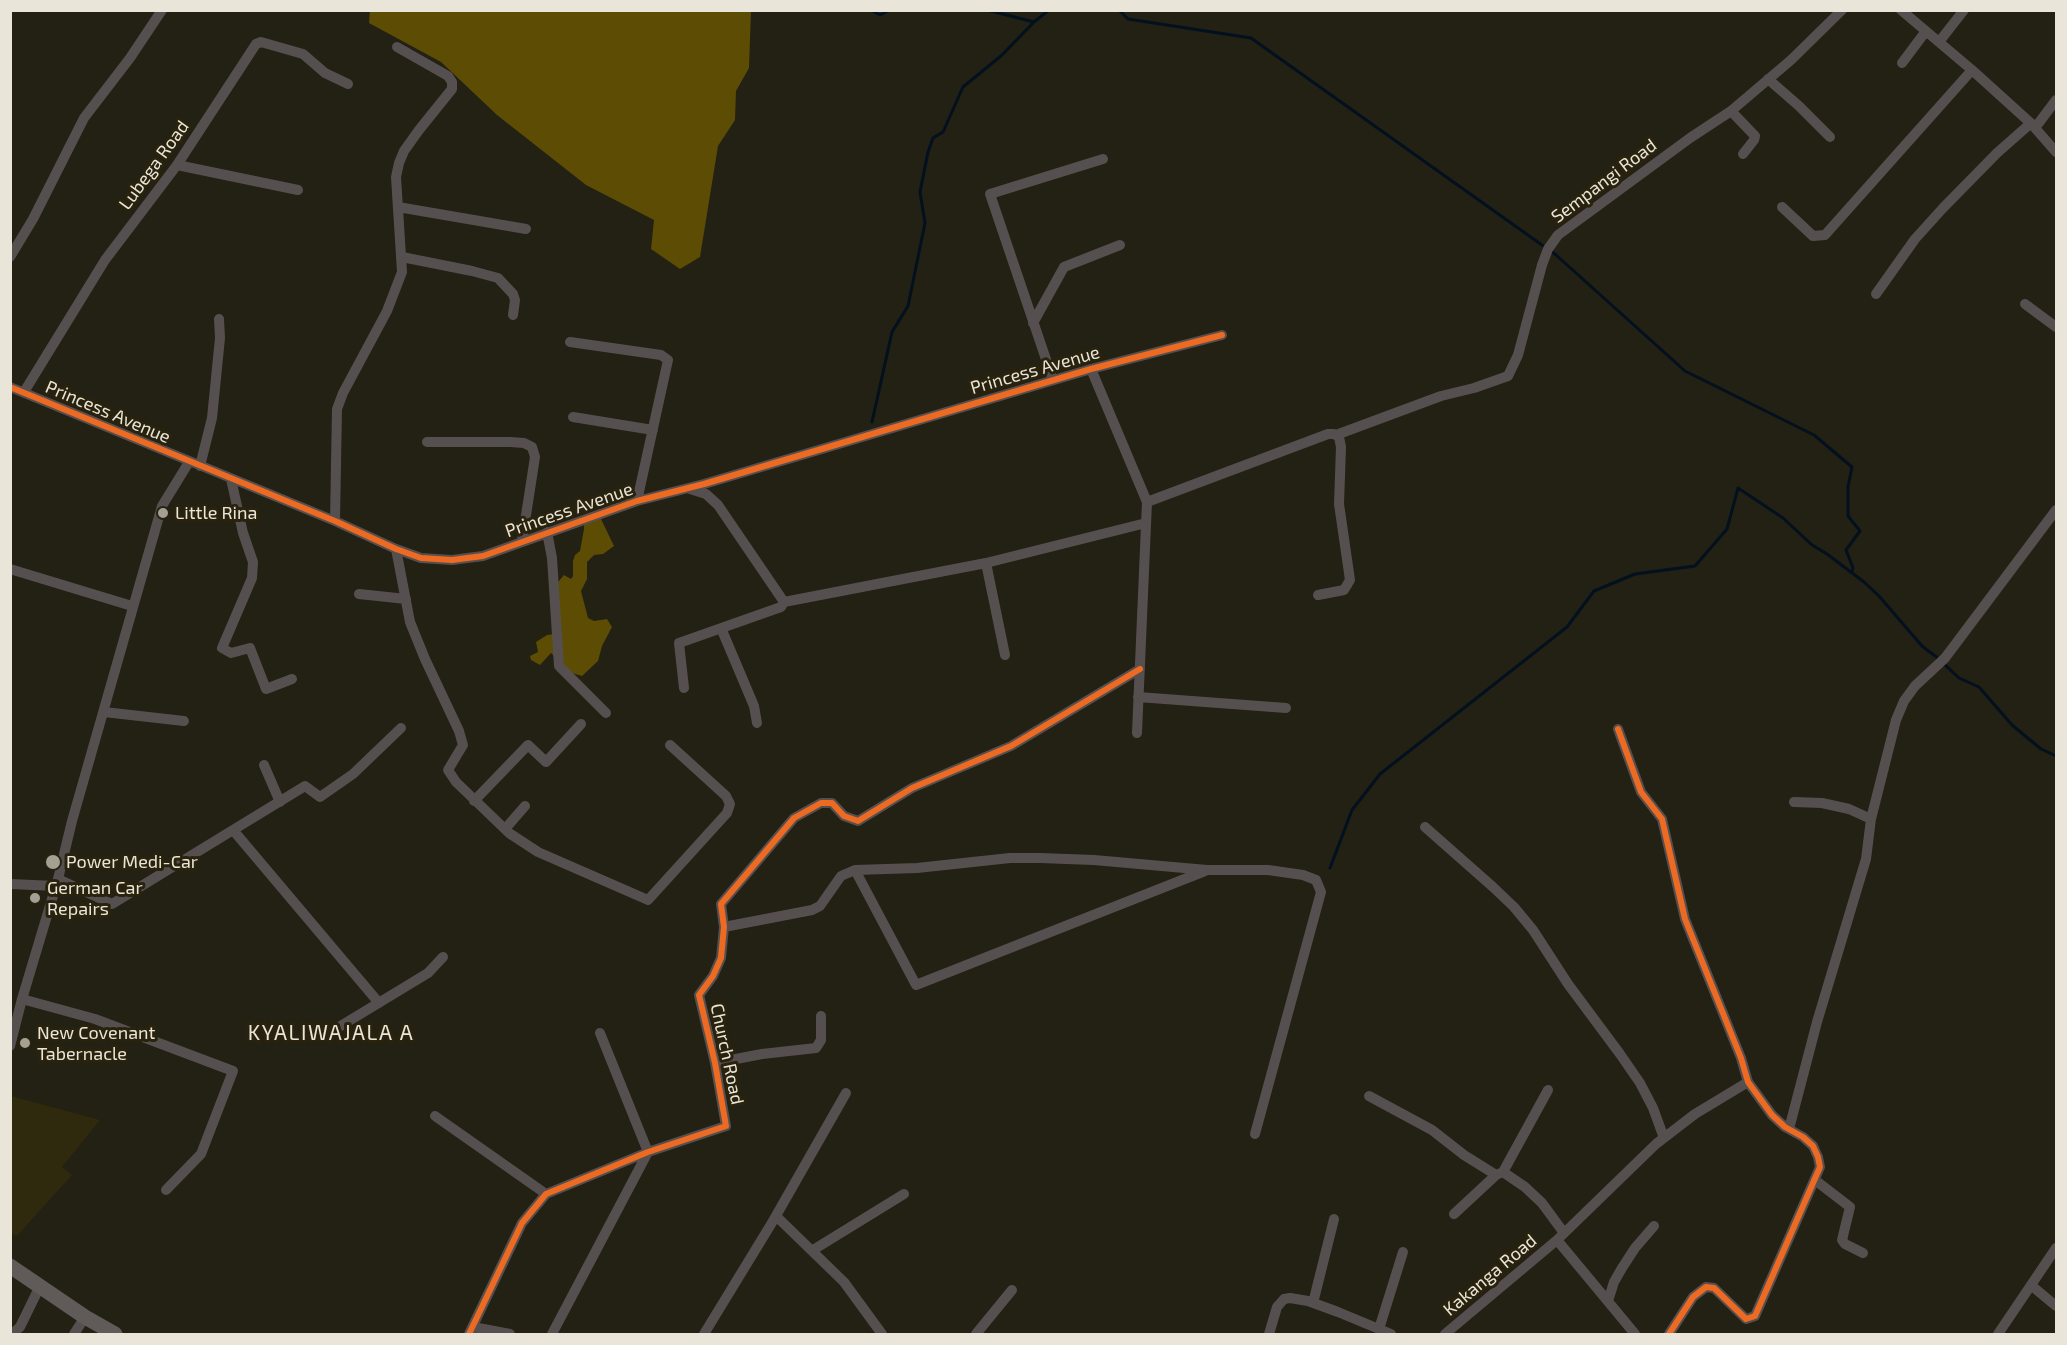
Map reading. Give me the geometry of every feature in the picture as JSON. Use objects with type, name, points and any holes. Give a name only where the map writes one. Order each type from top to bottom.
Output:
[{"type":"street","points":[[10,257],[33,219],[84,118],[130,58],[162,10]]},
{"type":"street","name":"Sempangi Road","points":[[1336,435],[1441,396],[1508,376],[1518,355],[1542,265],[1548,249],[1558,235],[1690,138],[1731,111],[1842,10]]},
{"type":"street","points":[[1901,10],[2033,125],[2056,153]]},
{"type":"street","points":[[1939,42],[1964,10]]},
{"type":"street","points":[[1902,63],[1926,31]]},
{"type":"street","name":"Lubega Road","points":[[24,392],[105,260],[177,165],[256,44],[261,42],[303,54],[325,73],[348,84]]},
{"type":"street","points":[[335,521],[337,409],[343,393],[387,311],[402,272],[396,177],[399,163],[404,151],[419,130],[452,89],[452,81],[448,76],[397,47]]},
{"type":"street","points":[[1782,207],[1813,236],[1826,235],[1972,70]]},
{"type":"street","points":[[1768,79],[1830,137]]},
{"type":"street","points":[[1876,294],[1894,266],[1936,216],[1997,153],[2033,125],[2056,100]]},
{"type":"street","points":[[1731,111],[1755,136],[1755,141],[1743,154]]},
{"type":"street","points":[[1053,380],[990,194],[1103,159]]},
{"type":"street","points":[[177,165],[298,190]]},
{"type":"street","points":[[398,207],[526,229]]},
{"type":"street","points":[[1033,323],[1064,267],[1120,245]]},
{"type":"street","points":[[402,257],[498,278],[513,294],[515,300],[513,315]]},
{"type":"street","points":[[2025,304],[2056,327]]},
{"type":"street","points":[[200,466],[213,418],[220,338],[219,319]]},
{"type":"street","name":"Princess Avenue","points":[[10,387],[335,521],[396,549],[421,558],[452,560],[483,556],[637,501],[688,489],[1091,369],[1222,335]]},
{"type":"street","points":[[570,342],[661,355],[666,358],[668,365],[637,501]]},
{"type":"street","points":[[1091,369],[1147,502],[1137,733]]},
{"type":"street","points":[[573,417],[653,430]]},
{"type":"street","points":[[1147,502],[1328,434],[1336,435],[1341,447],[1338,485],[1340,520],[1350,580],[1344,590],[1318,595]]},
{"type":"street","points":[[427,442],[510,442],[525,443],[532,447],[535,457],[522,541]]},
{"type":"street","points":[[10,1046],[21,999],[57,883],[72,821],[162,506],[189,462]]},
{"type":"street","points":[[231,479],[243,533],[253,562],[252,578],[222,648],[231,653],[250,648],[266,689],[292,679]]},
{"type":"street","points":[[688,489],[706,494],[718,505],[784,602]]},
{"type":"street","points":[[1789,1129],[1817,1022],[1866,859],[1871,819],[1896,720],[1904,701],[1945,658],[2056,510]]},
{"type":"street","points":[[784,602],[986,563],[1146,523]]},
{"type":"street","points":[[548,532],[552,558],[559,666],[606,713]]},
{"type":"street","points":[[396,549],[414,632],[459,730],[463,745],[448,770],[474,801],[505,829],[537,852],[648,900],[728,813],[730,804],[726,796],[669,745]]},
{"type":"street","points":[[986,563],[1005,655]]},
{"type":"street","points":[[10,569],[132,606]]},
{"type":"street","points":[[359,594],[406,599]]},
{"type":"street","points":[[684,688],[679,643],[782,607],[784,602]]},
{"type":"street","points":[[721,628],[754,706],[756,723]]},
{"type":"street","name":"Church Road","points":[[471,1331],[522,1223],[546,1194],[648,1152],[726,1126],[715,1063],[699,995],[713,976],[721,958],[724,927],[721,904],[794,818],[821,802],[832,803],[850,820],[858,820],[912,788],[1011,746],[1140,669]]},
{"type":"street","points":[[1138,697],[1286,708]]},
{"type":"street","points":[[104,712],[184,721]]},
{"type":"street","points":[[474,801],[528,745],[546,762],[581,724]]},
{"type":"street","points":[[10,884],[57,883],[112,904],[305,786],[320,797],[353,774],[400,728]]},
{"type":"street","points":[[1618,729],[1641,792],[1662,819],[1685,919],[1741,1058],[1748,1082],[1772,1115],[1803,1137],[1816,1150],[1820,1167],[1754,1318],[1742,1317],[1714,1288],[1706,1287],[1693,1297],[1669,1335]]},
{"type":"street","points":[[264,765],[280,802]]},
{"type":"street","points":[[1794,802],[1822,803],[1849,809],[1871,819]]},
{"type":"street","points":[[505,829],[525,806]]},
{"type":"street","points":[[1425,827],[1514,907],[1533,930],[1568,984],[1640,1083],[1653,1108],[1664,1138]]},
{"type":"street","points":[[233,830],[380,1003]]},
{"type":"street","points":[[724,927],[812,910],[820,906],[842,876],[855,870],[917,868],[1010,858],[1040,858],[1094,860],[1207,870],[1268,870],[1303,875],[1316,880],[1321,892],[1255,1134]]},
{"type":"street","points":[[855,870],[916,985],[1207,870]]},
{"type":"street","points":[[334,1030],[428,973],[443,957]]},
{"type":"street","points":[[21,999],[94,1019],[233,1071],[201,1154],[166,1190]]},
{"type":"street","points":[[715,1063],[762,1054],[816,1048],[821,1040],[821,1016]]},
{"type":"street","points":[[552,1335],[648,1152],[600,1033]]},
{"type":"street","name":"Kakanga Road","points":[[1445,1335],[1561,1237],[1608,1189],[1664,1138],[1695,1114],[1748,1082]]},
{"type":"street","points":[[1454,1214],[1500,1174],[1548,1090]]},
{"type":"street","points":[[704,1335],[776,1216],[846,1093]]},
{"type":"street","points":[[1369,1096],[1432,1130],[1464,1155],[1525,1187],[1542,1203],[1561,1237],[1635,1335]]},
{"type":"street","points":[[435,1116],[546,1194]]},
{"type":"street","points":[[1815,1180],[1850,1208],[1842,1240],[1863,1254]]},
{"type":"street","points":[[813,1250],[904,1194]]},
{"type":"street","points":[[776,1216],[844,1282],[882,1335]]},
{"type":"street","points":[[1313,1303],[1334,1219]]},
{"type":"street","points":[[1608,1301],[1614,1282],[1622,1268],[1654,1226]]},
{"type":"street","points":[[1998,1335],[2056,1248]]},
{"type":"street","points":[[1379,1329],[1403,1252]]},
{"type":"street","points":[[10,1266],[115,1335]]},
{"type":"street","points":[[12,1335],[20,1327],[40,1286]]},
{"type":"street","points":[[2032,1286],[2056,1306]]},
{"type":"street","points":[[976,1335],[1012,1290]]},
{"type":"street","points":[[1269,1335],[1276,1307],[1284,1299],[1290,1298],[1313,1303],[1391,1335]]},
{"type":"street","points":[[74,1335],[85,1317]]},
{"type":"street","points":[[471,1331],[510,1335]]},
{"type":"shaded area","points":[[370,10],[751,11],[749,68],[736,91],[735,120],[718,146],[700,257],[680,269],[651,249],[654,220],[586,185],[497,115],[441,62],[369,23]]},
{"type":"shaded area","points":[[601,519],[614,546],[603,554],[594,555],[587,562],[587,579],[581,591],[588,618],[594,621],[607,619],[612,627],[602,646],[598,661],[582,676],[572,673],[551,653],[540,665],[531,660],[530,656],[538,652],[536,642],[547,635],[554,634],[553,588],[564,575],[571,579],[573,576],[573,561],[575,555],[580,551],[584,521]]},
{"type":"shaded area","points":[[11,1096],[100,1120],[62,1167],[72,1175],[17,1236],[10,1232]]},
{"type":"waterway","points":[[871,10],[880,15],[890,10]]},
{"type":"waterway","points":[[987,10],[1034,22],[1049,10]]},
{"type":"waterway","points":[[1119,10],[1128,19],[1251,38],[1556,255],[1685,371],[1814,435],[1852,467],[1848,487],[1848,516],[1860,531],[1846,550],[1853,568],[1852,572]]},
{"type":"waterway","points":[[872,422],[892,332],[908,306],[925,223],[920,192],[933,138],[943,132],[963,87],[1002,55],[1034,22]]},
{"type":"waterway","points":[[1330,868],[1352,810],[1380,774],[1567,627],[1594,591],[1635,574],[1695,566],[1727,529],[1738,488],[1783,518],[1812,545],[1864,582],[1922,646],[1939,659]]},
{"type":"waterway","points":[[1944,664],[1959,678],[1979,687],[2012,725],[2041,749],[2056,756]]},
{"type":"cycle path","points":[[10,387],[335,521],[396,549],[421,558],[452,560],[483,556],[637,501],[704,484],[1091,369],[1222,335]]},
{"type":"cycle path","points":[[469,1334],[522,1223],[546,1194],[648,1152],[726,1126],[715,1063],[699,995],[713,976],[721,958],[724,927],[721,904],[794,818],[821,803],[832,803],[844,816],[858,821],[912,788],[1011,746],[1140,669]]},
{"type":"cycle path","points":[[1618,729],[1641,792],[1662,819],[1685,919],[1741,1058],[1748,1082],[1772,1115],[1813,1146],[1820,1167],[1755,1316],[1746,1319],[1714,1288],[1706,1287],[1693,1297],[1669,1334]]},
{"type":"place","name":"Little Rina","points":[[163,513]]},
{"type":"place","name":"Power Medi-Car","points":[[53,862]]},
{"type":"place","name":"German Car Repairs","points":[[35,898]]},
{"type":"place","name":"New Covenant Tabernacle","points":[[25,1043]]},
{"type":"district","name":"KYALIWAJALA A","points":[[331,1033]]}]
